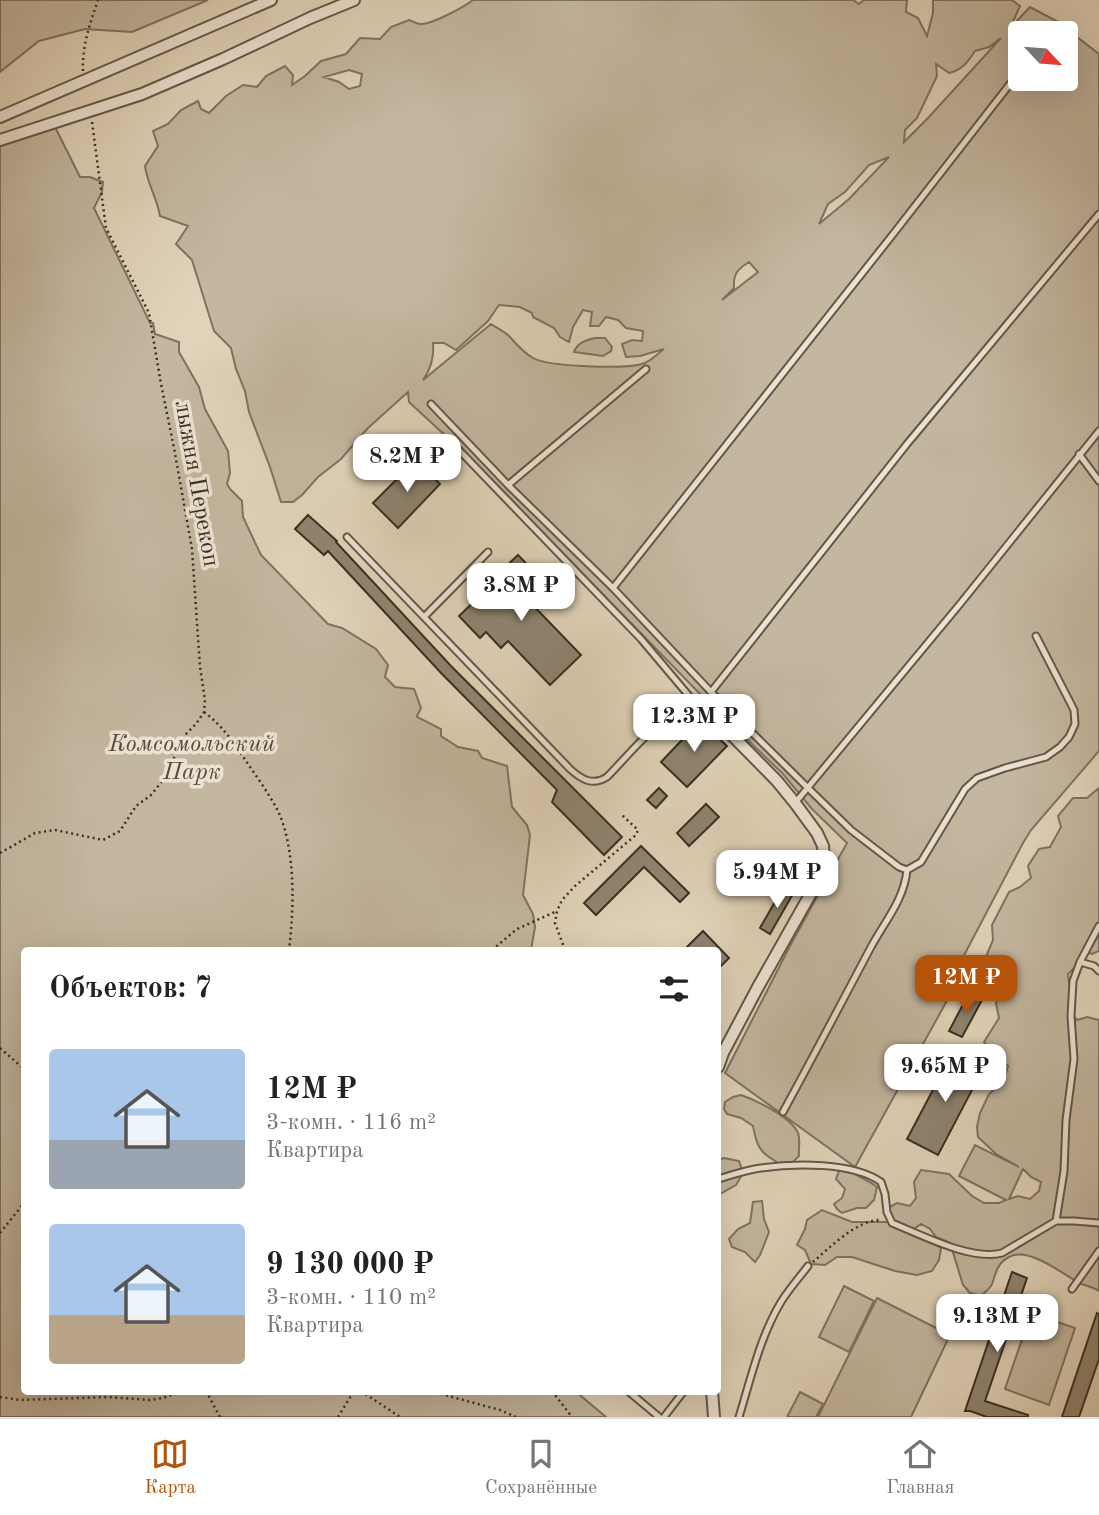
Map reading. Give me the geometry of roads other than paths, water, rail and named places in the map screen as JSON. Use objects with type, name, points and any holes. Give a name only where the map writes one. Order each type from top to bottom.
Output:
[{"type":"street","points":[[0,117],[271,0]]},
{"type":"street","points":[[0,140],[142,94],[354,0]]},
{"type":"street","points":[[706,716],[722,724],[795,803],[817,833],[823,846],[824,861],[811,893],[721,1059]]},
{"type":"street","points":[[712,1395],[713,1417]]},
{"type":"lane","points":[[613,588],[1008,86]]},
{"type":"lane","points":[[711,692],[907,444],[1099,214]]},
{"type":"lane","points":[[508,485],[646,369]]},
{"type":"lane","points":[[431,404],[808,788],[851,830],[899,867],[907,870]]},
{"type":"lane","points":[[795,803],[1099,431]]},
{"type":"lane","points":[[457,448],[640,639],[706,716]]},
{"type":"lane","points":[[1079,454],[1099,481]]},
{"type":"lane","points":[[347,537],[570,769],[591,782],[599,782],[607,777],[657,726],[671,716],[698,713],[706,716]]},
{"type":"lane","points":[[424,617],[488,552]]},
{"type":"lane","points":[[907,870],[921,862],[965,789],[977,778],[1046,757],[1069,737],[1075,724],[1074,710],[1035,636]]},
{"type":"lane","points":[[783,1112],[875,939],[900,900],[907,870]]},
{"type":"lane","points":[[1056,1221],[1064,1171],[1066,1120],[1074,1059],[1071,1016],[1073,981],[1099,926]]},
{"type":"lane","points":[[1080,962],[1099,971]]},
{"type":"lane","points":[[721,1178],[761,1168],[779,1167],[807,1166],[857,1171],[881,1182],[892,1223],[961,1250],[993,1256],[1056,1221],[1099,1223]]},
{"type":"lane","points":[[1072,1289],[1099,1251]]},
{"type":"lane","points":[[739,1417],[772,1318],[808,1266]]},
{"type":"lane","points":[[633,1395],[661,1417],[680,1395]]},
{"type":"park label","name":"Комсомольский Парк","points":[[192,759]]}]
